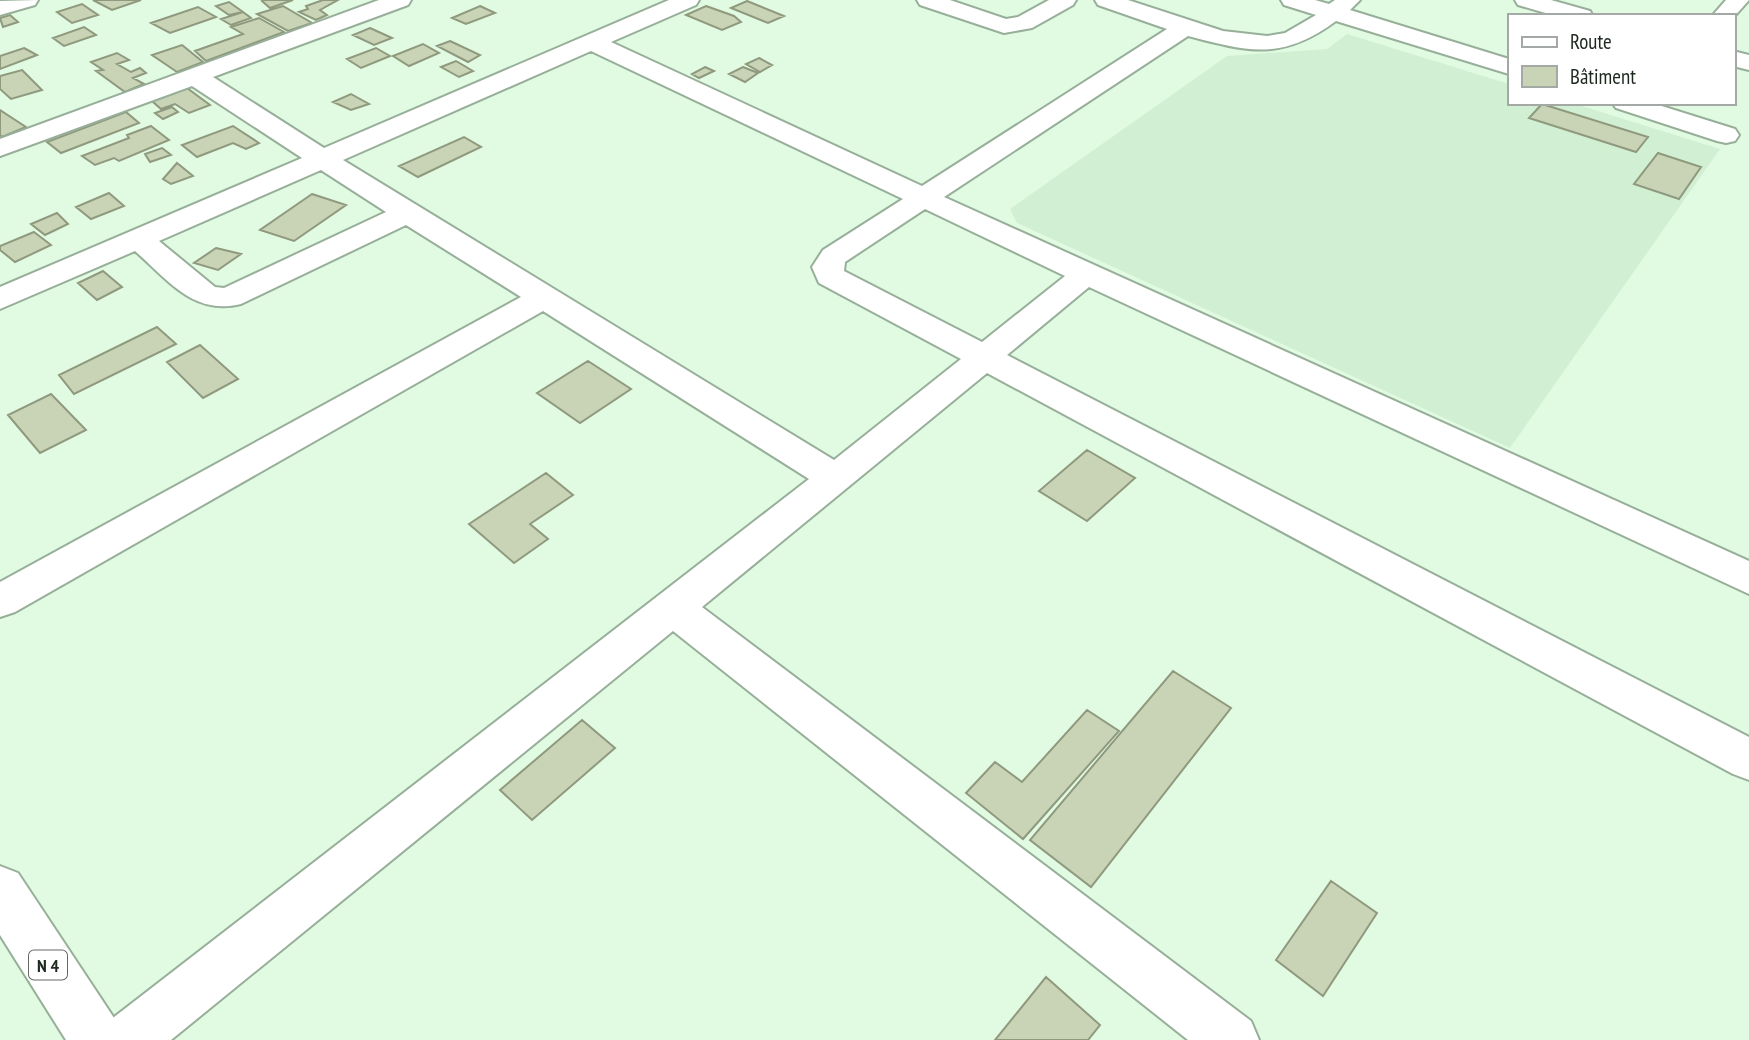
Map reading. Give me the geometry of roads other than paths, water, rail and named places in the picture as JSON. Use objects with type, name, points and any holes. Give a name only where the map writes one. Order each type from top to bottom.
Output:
[{"type":"street","points":[[0,8],[27,0]]},
{"type":"street","points":[[0,148],[400,0]]},
{"type":"street","points":[[0,299],[688,0]]},
{"type":"street","points":[[928,0],[1004,26],[1024,23],[1065,0]]},
{"type":"street","points":[[1107,0],[1234,41],[1258,44],[1282,42],[1297,36],[1341,6]]},
{"type":"street","points":[[1292,0],[1341,6],[1508,67]]},
{"type":"street","points":[[1526,0],[1575,14]]},
{"type":"street","points":[[1725,14],[1738,0]]},
{"type":"street","points":[[1186,26],[834,256],[827,267],[831,276],[1749,760]]},
{"type":"street","points":[[591,42],[1086,274],[1749,578]]},
{"type":"street","points":[[194,76],[542,298],[836,478]]},
{"type":"street","points":[[1631,105],[1726,135]]},
{"type":"street","points":[[138,239],[204,294],[214,298],[230,297],[407,213]]},
{"type":"street","points":[[128,1040],[836,478],[1086,274]]},
{"type":"street","points":[[0,601],[542,298]]},
{"type":"street","points":[[673,608],[1232,1040]]},
{"type":"street","name":"N 4","points":[[0,890],[97,1040]]}]
